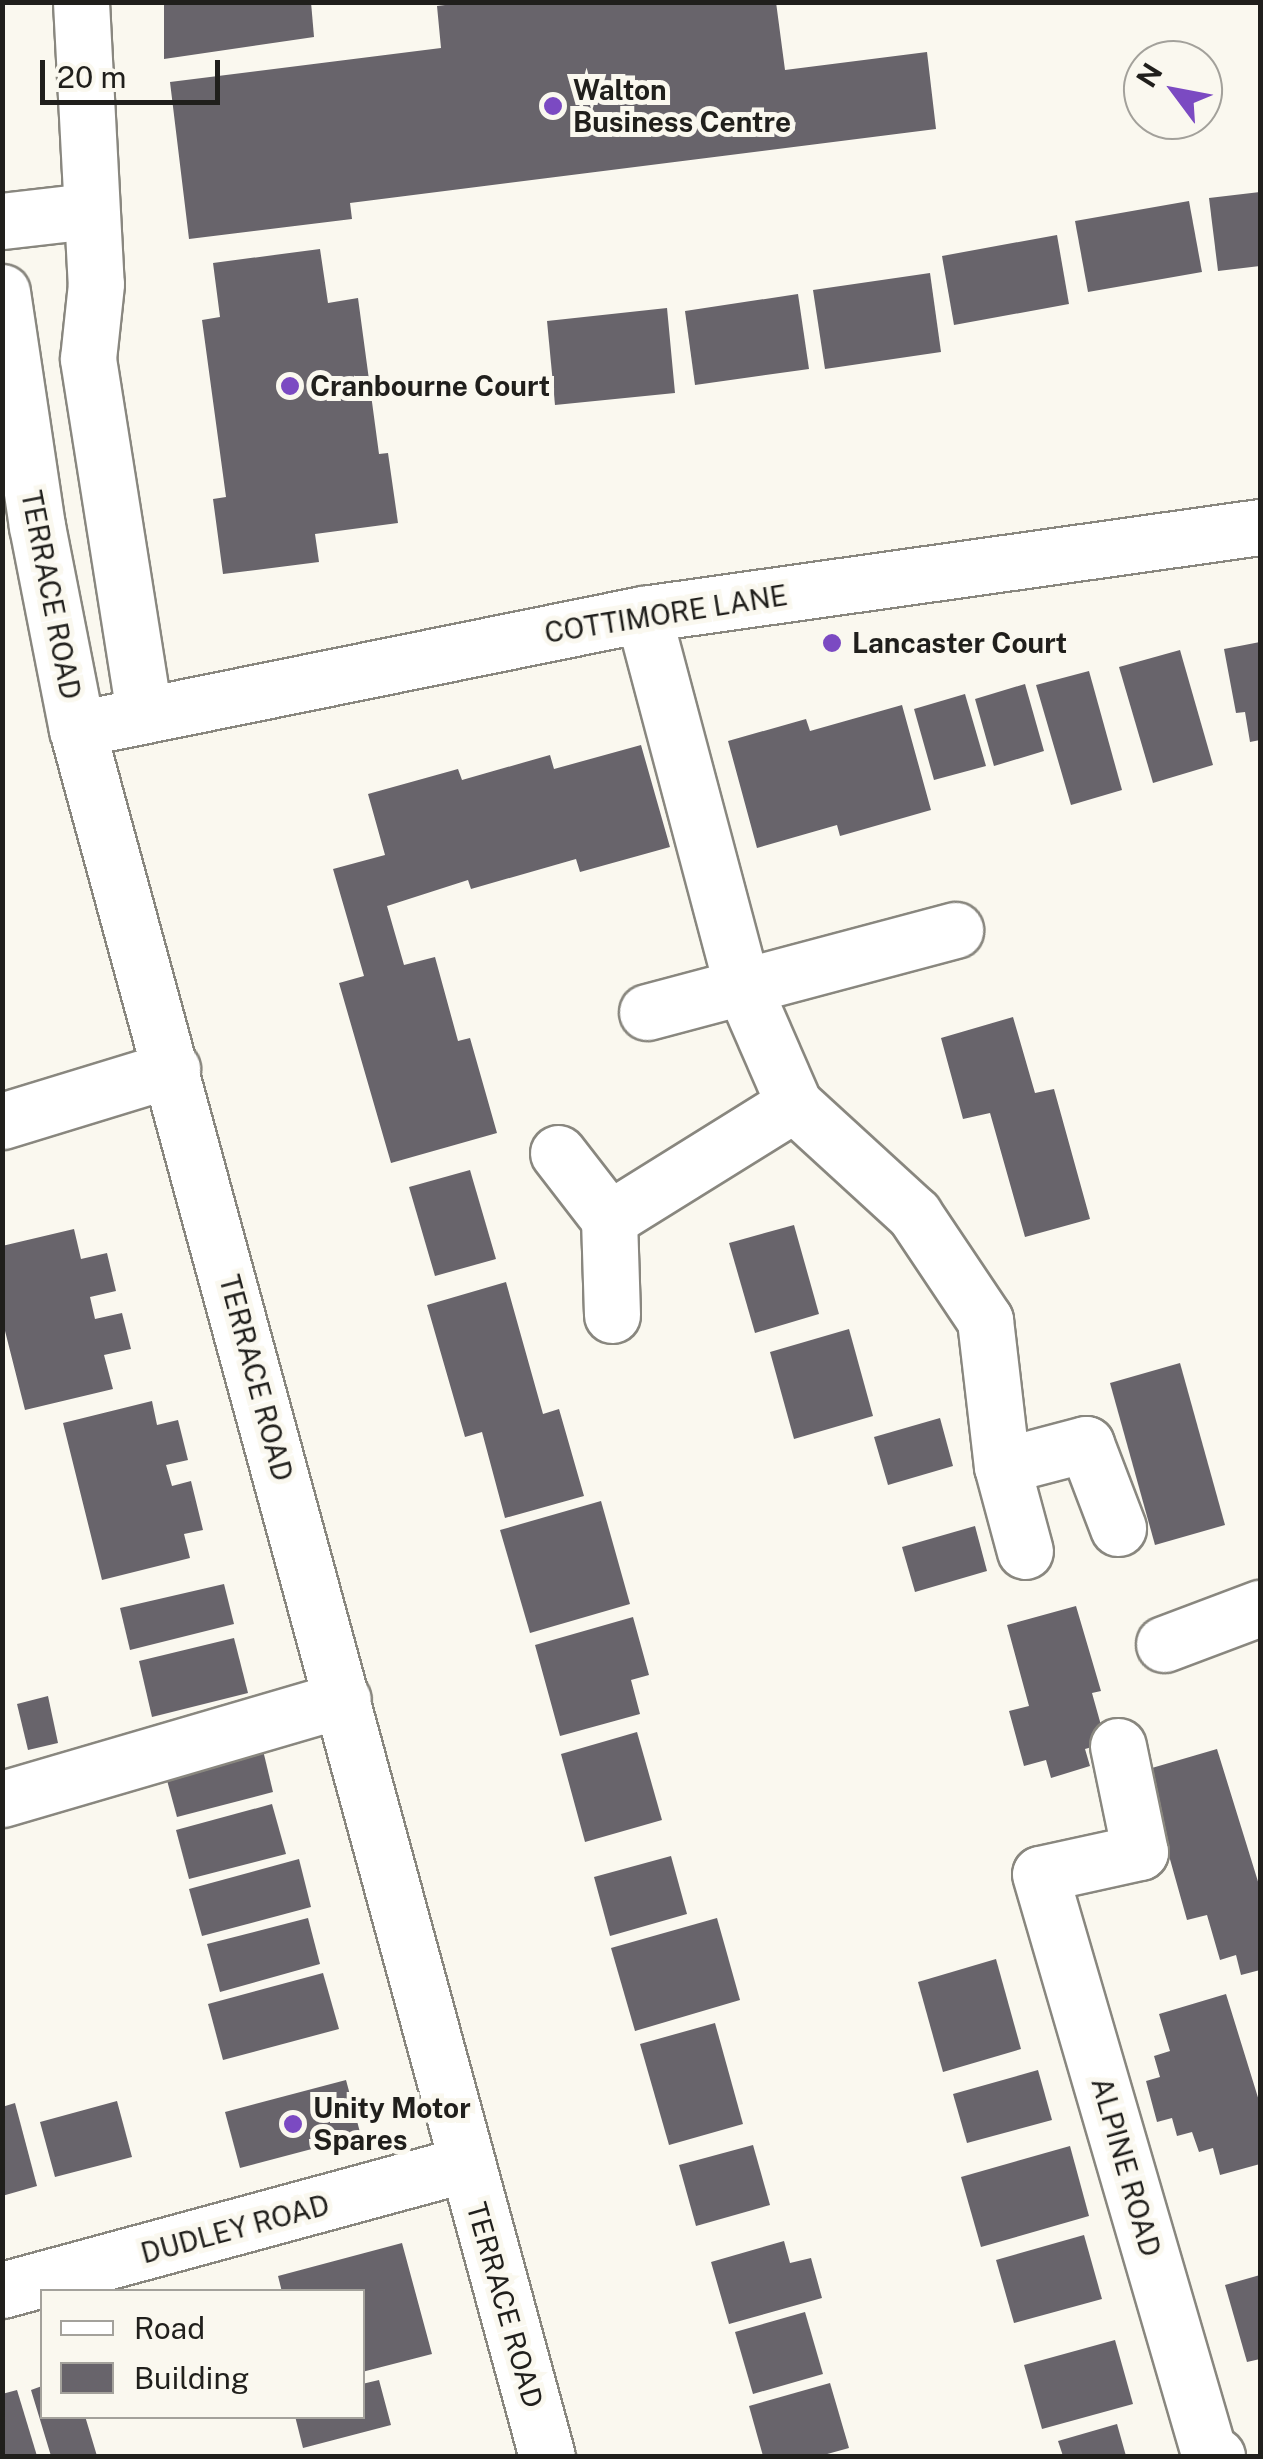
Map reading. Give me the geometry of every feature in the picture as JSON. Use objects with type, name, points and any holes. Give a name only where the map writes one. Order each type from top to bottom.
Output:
[{"type":"street","points":[[82,2],[88,211],[96,284],[88,359],[144,713]]},
{"type":"street","points":[[2,221],[88,211]]},
{"type":"street","name":"TERRACE ROAD","points":[[3,312],[76,729],[172,1069],[547,2456]]},
{"type":"street","name":"COTTIMORE LANE","points":[[76,729],[643,614],[1260,527]]},
{"type":"street","points":[[643,614],[742,982],[794,1104],[914,1214],[985,1320],[1002,1466],[1024,1551]]},
{"type":"street","points":[[647,1012],[742,982],[955,930]]},
{"type":"street","points":[[2,1121],[172,1069]]},
{"type":"street","points":[[609,1219],[794,1104]]},
{"type":"street","points":[[558,1154],[609,1219],[612,1315]]},
{"type":"street","points":[[1002,1466],[1086,1444],[1118,1528]]},
{"type":"street","points":[[1164,1644],[1260,1608]]},
{"type":"street","points":[[2,1799],[343,1698]]},
{"type":"street","name":"ALPINE ROAD","points":[[1118,1746],[1140,1852],[1040,1874],[1208,2450],[1218,2456]]},
{"type":"street","name":"DUDLEY ROAD","points":[[2,2290],[466,2164]]},
{"type":"building","points":[[164,2],[311,2],[314,37],[164,59]]},
{"type":"building","name":"Walton Business Centre","points":[[469,2],[776,2],[785,70],[927,52],[936,129],[350,203],[352,219],[189,239],[170,82],[441,48],[437,6]]},
{"type":"building","points":[[1260,192],[1260,266],[1218,271],[1209,198]]},
{"type":"building","points":[[1189,201],[1202,272],[1088,292],[1075,221]]},
{"type":"building","points":[[1057,235],[1069,304],[954,325],[942,256]]},
{"type":"building","name":"Cranbourne Court","points":[[320,249],[328,303],[358,298],[379,454],[388,453],[398,523],[315,534],[319,562],[223,574],[213,499],[226,497],[202,320],[220,317],[213,263]]},
{"type":"building","points":[[930,273],[941,352],[825,369],[813,290]]},
{"type":"building","points":[[798,294],[809,369],[695,385],[685,311]]},
{"type":"building","points":[[667,308],[675,393],[555,405],[547,321]]},
{"type":"building","points":[[1260,642],[1260,740],[1250,742],[1245,712],[1236,713],[1224,649]]},
{"type":"building","points":[[1180,650],[1213,765],[1153,783],[1119,667]]},
{"type":"building","points":[[1089,671],[1122,790],[1071,805],[1036,685]]},
{"type":"building","points":[[1025,684],[1044,751],[994,766],[975,699]]},
{"type":"building","points":[[965,694],[986,766],[934,780],[914,709]]},
{"type":"building","points":[[902,705],[931,810],[840,836],[837,825],[757,848],[728,741],[806,719],[810,731]]},
{"type":"building","points":[[641,745],[670,847],[580,872],[576,859],[471,889],[468,880],[387,906],[404,965],[435,957],[458,1041],[470,1038],[497,1133],[391,1163],[339,983],[364,976],[333,869],[385,855],[368,794],[458,769],[462,780],[550,755],[554,769]]},
{"type":"building","points":[[1013,1017],[1035,1093],[1054,1089],[1090,1219],[1025,1237],[990,1113],[963,1119],[941,1038]]},
{"type":"building","points":[[470,1170],[496,1259],[435,1276],[409,1187]]},
{"type":"building","points":[[794,1225],[819,1314],[755,1333],[729,1243]]},
{"type":"building","points":[[74,1229],[81,1259],[107,1253],[116,1291],[90,1297],[95,1319],[122,1313],[131,1349],[104,1355],[113,1389],[25,1410],[2,1319],[2,1246]]},
{"type":"building","points":[[506,1282],[543,1414],[559,1409],[584,1496],[505,1518],[482,1432],[465,1437],[427,1305]]},
{"type":"building","points":[[849,1329],[873,1416],[794,1439],[770,1352]]},
{"type":"building","points":[[1180,1363],[1225,1525],[1155,1545],[1110,1383]]},
{"type":"building","points":[[152,1401],[157,1425],[178,1420],[188,1460],[166,1465],[172,1486],[191,1481],[203,1530],[184,1534],[190,1558],[102,1580],[63,1423]]},
{"type":"building","points":[[940,1418],[953,1466],[888,1485],[874,1437]]},
{"type":"building","points":[[601,1501],[630,1604],[530,1633],[500,1530]]},
{"type":"building","points":[[975,1526],[987,1571],[915,1592],[902,1547]]},
{"type":"building","points":[[224,1584],[234,1624],[130,1650],[120,1608]]},
{"type":"building","points":[[1076,1606],[1101,1691],[1092,1693],[1106,1743],[1085,1749],[1090,1766],[1051,1778],[1046,1760],[1024,1766],[1009,1711],[1029,1706],[1007,1625]]},
{"type":"building","points":[[633,1617],[649,1675],[631,1680],[640,1714],[560,1736],[535,1645]]},
{"type":"building","points":[[234,1638],[248,1693],[152,1717],[139,1661]]},
{"type":"building","points":[[48,1696],[58,1743],[28,1750],[17,1704]]},
{"type":"building","points":[[637,1732],[662,1820],[585,1842],[561,1754]]},
{"type":"building","points":[[262,1746],[273,1792],[177,1817],[165,1773]]},
{"type":"building","points":[[1217,1749],[1260,1888],[1260,1970],[1241,1975],[1236,1955],[1220,1960],[1207,1915],[1187,1920],[1145,1770]]},
{"type":"building","points":[[272,1804],[286,1854],[189,1879],[176,1830]]},
{"type":"building","points":[[671,1856],[687,1914],[610,1936],[594,1877]]},
{"type":"building","points":[[299,1859],[311,1907],[202,1936],[189,1889]]},
{"type":"building","points":[[308,1918],[320,1964],[220,1992],[207,1944]]},
{"type":"building","points":[[717,1918],[740,2000],[635,2031],[611,1948]]},
{"type":"building","points":[[996,1959],[1021,2049],[943,2072],[918,1982]]},
{"type":"building","points":[[323,1973],[339,2029],[223,2060],[208,2004]]},
{"type":"building","points":[[1226,1994],[1260,2104],[1260,2164],[1220,2175],[1213,2148],[1199,2152],[1192,2132],[1177,2136],[1172,2118],[1157,2122],[1146,2081],[1160,2077],[1154,2056],[1170,2051],[1159,2014]]},
{"type":"building","points":[[715,2023],[743,2124],[669,2145],[640,2044]]},
{"type":"building","points":[[1038,2070],[1052,2120],[967,2143],[953,2094]]},
{"type":"building","name":"Unity Motor Spares","points":[[346,2080],[361,2136],[240,2168],[225,2112]]},
{"type":"building","points":[[117,2101],[132,2157],[55,2177],[40,2122]]},
{"type":"building","points":[[15,2103],[37,2186],[2,2196],[2,2107]]},
{"type":"building","points":[[753,2145],[770,2205],[696,2226],[679,2165]]},
{"type":"building","points":[[1070,2146],[1089,2216],[981,2247],[961,2177]]},
{"type":"building","points":[[1084,2235],[1102,2299],[1014,2323],[996,2260]]},
{"type":"building","points":[[784,2241],[790,2263],[811,2258],[822,2298],[729,2324],[711,2262]]},
{"type":"building","points":[[402,2243],[432,2354],[365,2371],[365,2289],[281,2289],[278,2276]]},
{"type":"building","points":[[1260,2275],[1260,2359],[1247,2362],[1225,2285]]},
{"type":"building","points":[[805,2312],[823,2374],[753,2394],[735,2332]]},
{"type":"building","points":[[1115,2340],[1133,2404],[1042,2429],[1024,2365]]},
{"type":"building","points":[[379,2380],[391,2425],[303,2448],[296,2419],[365,2419],[365,2383]]},
{"type":"building","points":[[830,2383],[849,2448],[820,2456],[763,2456],[749,2406]]},
{"type":"building","points":[[40,2387],[40,2419],[86,2419],[97,2456],[51,2456],[31,2390]]},
{"type":"building","points":[[17,2390],[37,2456],[2,2456],[2,2394]]},
{"type":"building","points":[[1117,2424],[1126,2456],[1063,2456],[1058,2441]]},
{"type":"place","name":"Walton Business Centre","points":[[553,106]]},
{"type":"place","name":"Cranbourne Court","points":[[290,386]]},
{"type":"place","name":"Lancaster Court","points":[[832,643]]},
{"type":"place","name":"Unity Motor Spares","points":[[293,2124]]}]
